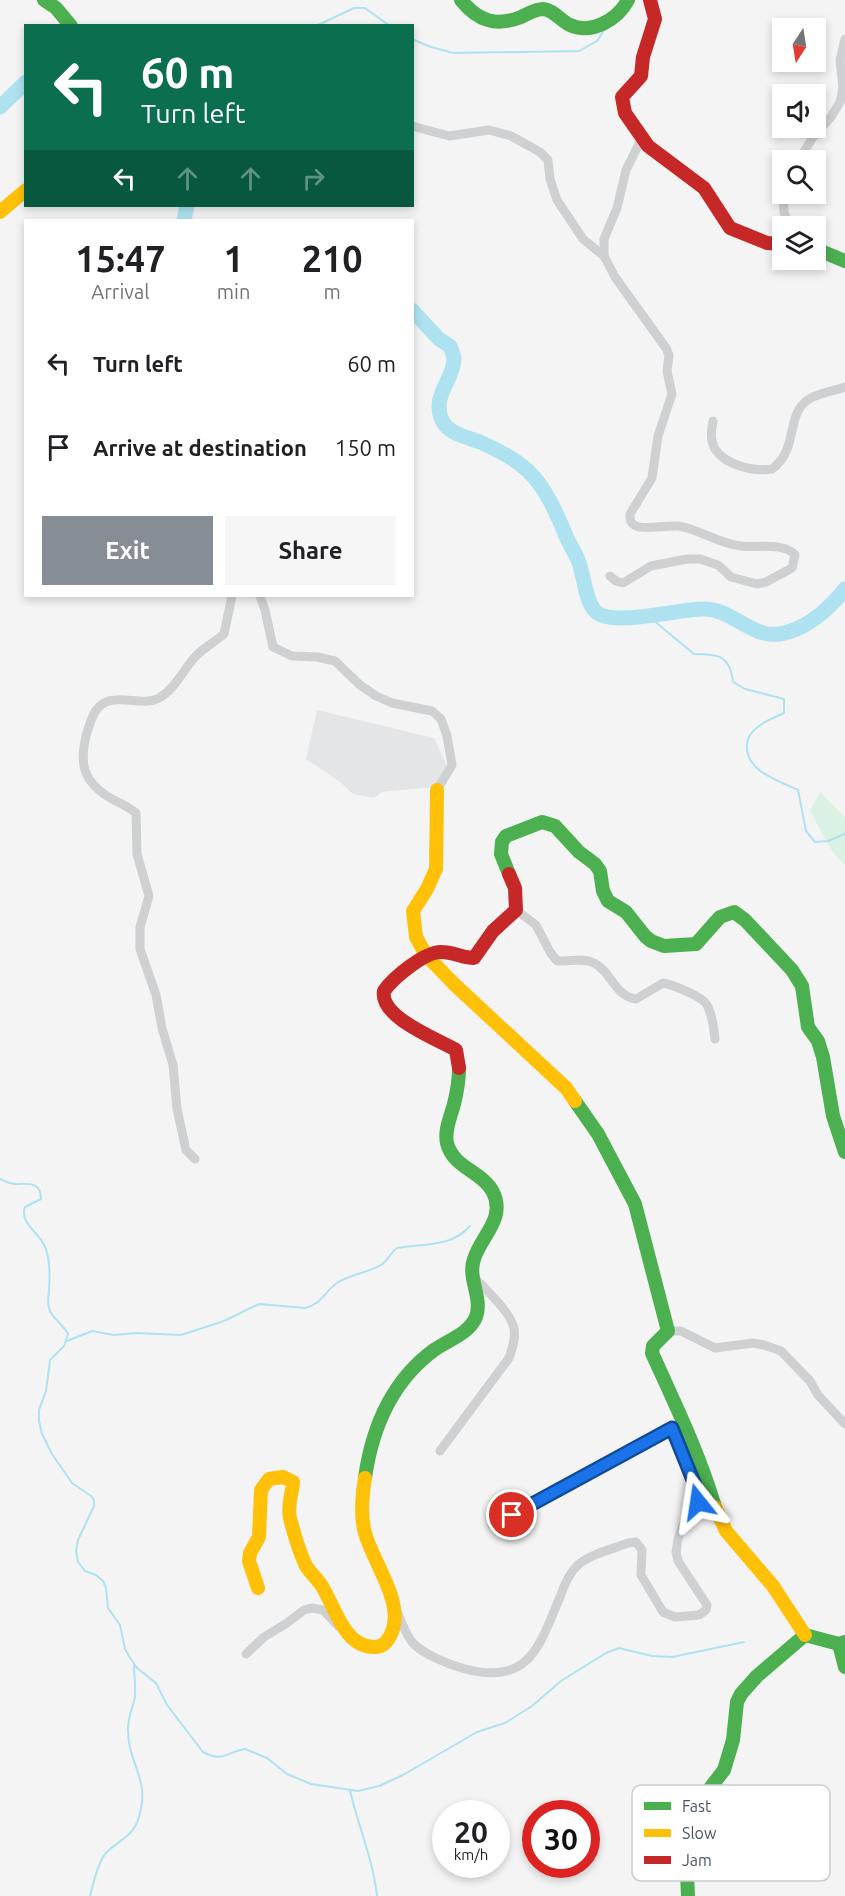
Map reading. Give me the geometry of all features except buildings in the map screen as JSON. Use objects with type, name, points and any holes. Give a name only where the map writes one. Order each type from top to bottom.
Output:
[{"type":"main road","points":[[44,0],[56,8],[69,24]]},
{"type":"main road","points":[[461,0],[470,13],[486,22],[499,22],[543,9],[571,26],[584,28],[609,21],[622,10],[628,0]]},
{"type":"main road","points":[[650,0],[655,19],[643,57],[640,76],[625,93],[622,102],[625,113],[642,138],[658,155],[705,188],[730,228],[772,243]]},
{"type":"main road","points":[[0,212],[24,192]]},
{"type":"main road","points":[[826,254],[845,261]]},
{"type":"main road","points":[[437,790],[436,869],[413,912],[416,937],[426,955],[454,984],[566,1088],[598,1134],[635,1204],[668,1331],[653,1346],[652,1353],[678,1425],[706,1478],[715,1509],[726,1531],[772,1587],[805,1635],[842,1643],[845,1667]]},
{"type":"main road","points":[[258,1588],[249,1561],[259,1537],[261,1490],[269,1479],[283,1477],[293,1482],[289,1497],[289,1514],[308,1569],[322,1586],[349,1632],[356,1641],[377,1647],[387,1641],[393,1629],[394,1606],[368,1542],[362,1512],[365,1478],[374,1431],[385,1405],[413,1369],[434,1350],[474,1322],[478,1309],[472,1261],[494,1227],[497,1210],[493,1189],[454,1159],[447,1143],[446,1131],[453,1109],[459,1057],[456,1050],[396,1017],[384,1001],[384,992],[388,983],[426,955],[443,952],[474,958],[493,930],[516,910],[515,888],[502,856],[500,843],[506,836],[542,822],[555,826],[579,852],[595,864],[600,871],[603,891],[608,900],[627,913],[649,941],[655,944],[667,946],[696,944],[720,916],[729,912],[739,915],[784,961],[802,986],[808,1027],[818,1041],[823,1057],[832,1116],[845,1152]]},
{"type":"main road","points":[[715,1785],[724,1768],[734,1731],[738,1699],[765,1668],[805,1635]]},
{"type":"main road","points":[[687,1881],[688,1896]]},
{"type":"street","points":[[805,150],[840,102],[843,88],[840,60],[845,39]]},
{"type":"street","points":[[414,127],[449,136],[489,130],[511,136],[540,152],[548,160],[556,200],[583,239],[604,256],[615,277],[669,355],[667,370],[672,394],[658,436],[652,478],[630,514],[633,524],[640,527],[678,526],[735,545],[791,550],[795,555],[792,568],[766,582],[757,584],[731,577],[718,565],[700,559],[687,559],[651,566],[623,583],[610,576]]},
{"type":"street","points":[[604,256],[603,239],[617,208],[626,170],[642,138]]},
{"type":"street","points":[[712,421],[711,439],[715,449],[721,455],[747,468],[772,469],[785,457],[800,408],[807,400],[845,387]]},
{"type":"street","points":[[195,1159],[186,1150],[177,1109],[173,1065],[162,1028],[156,995],[140,949],[140,927],[149,896],[137,854],[135,813],[93,787],[83,769],[83,758],[86,736],[94,714],[100,706],[107,701],[116,700],[154,700],[167,692],[196,656],[224,634],[232,597]]},
{"type":"street","points":[[260,597],[273,647],[292,656],[317,657],[335,661],[360,685],[376,696],[432,711],[441,719],[447,736],[452,765],[437,790]]},
{"type":"street","points":[[516,910],[536,925],[557,961],[582,960],[596,963],[626,996],[636,999],[652,988],[663,984],[673,986],[703,1000],[709,1010],[715,1039]]},
{"type":"street","points":[[440,1451],[509,1358],[514,1341],[514,1328],[509,1317],[473,1276]]},
{"type":"street","points":[[668,1331],[681,1331],[715,1348],[753,1343],[781,1351],[810,1381],[818,1395],[845,1424]]},
{"type":"street","points":[[394,1606],[413,1643],[430,1655],[454,1666],[484,1674],[499,1674],[517,1668],[538,1648],[568,1578],[577,1565],[584,1560],[636,1542],[642,1550],[641,1575],[663,1612],[675,1617],[699,1616],[706,1610],[707,1605],[678,1561],[676,1552],[683,1526],[696,1509],[698,1493],[678,1425],[492,1525]]},
{"type":"street","points":[[246,1654],[264,1637],[278,1630],[304,1610],[312,1608],[323,1610],[351,1641],[364,1645]]},
{"type":"shaded area","points":[[317,710],[434,738],[446,764],[445,786],[382,792],[374,798],[353,794],[339,781],[306,759]]},
{"type":"green space","points":[[820,792],[845,818],[845,865],[832,851],[810,811]]},
{"type":"waterway","points":[[320,24],[354,8],[365,8],[387,24]]},
{"type":"waterway","points":[[414,40],[453,53],[579,51],[597,41],[605,29]]},
{"type":"waterway","points":[[0,107],[24,84]]},
{"type":"waterway","points":[[184,219],[187,207]]},
{"type":"waterway","points":[[414,312],[439,339],[450,346],[454,356],[451,374],[439,403],[439,411],[445,425],[458,434],[505,454],[522,466],[539,484],[550,501],[577,557],[589,602],[596,612],[604,616],[631,618],[692,610],[713,610],[759,632],[779,634],[789,632],[816,618],[845,589]]},
{"type":"waterway","points":[[647,615],[694,654],[716,656],[726,661],[733,682],[745,689],[784,699],[784,713],[768,720],[750,734],[747,742],[751,762],[773,779],[798,790],[806,831],[815,842],[828,841],[845,834]]},
{"type":"waterway","points":[[0,1179],[13,1184],[36,1186],[40,1193],[41,1199],[25,1207],[24,1213],[27,1223],[42,1242],[48,1257],[49,1308],[68,1334],[64,1346],[50,1360],[46,1391],[39,1410],[39,1421],[42,1434],[52,1454],[72,1483],[94,1500],[94,1506],[78,1540],[76,1551],[78,1562],[85,1571],[96,1575],[103,1581],[108,1608],[120,1625],[125,1649],[129,1656],[137,1668],[156,1683],[167,1705],[203,1752],[220,1757],[245,1749],[267,1758],[287,1774],[311,1784],[358,1791],[379,1786],[403,1775],[477,1732],[505,1723],[532,1706],[561,1681],[606,1653],[619,1648],[652,1656],[672,1657],[744,1642]]},
{"type":"waterway","points":[[67,1341],[92,1331],[114,1335],[136,1333],[181,1335],[224,1321],[259,1304],[305,1308],[319,1301],[342,1280],[381,1265],[397,1248],[445,1241],[454,1238],[470,1226]]},
{"type":"waterway","points":[[90,1896],[102,1859],[134,1828],[142,1803],[141,1781],[131,1752],[128,1724],[135,1697],[134,1665]]},
{"type":"waterway","points":[[350,1790],[372,1869],[377,1896]]},
{"type":"traffic: fast","points":[[44,0],[56,8],[69,24]]},
{"type":"traffic: fast","points":[[461,0],[474,13],[496,22],[512,20],[543,9],[551,11],[578,28],[604,23],[618,13],[628,0]]},
{"type":"traffic: fast","points":[[826,253],[845,261]]},
{"type":"traffic: fast","points":[[509,874],[501,854],[502,842],[506,836],[542,822],[555,826],[579,852],[595,864],[600,871],[603,891],[608,901],[626,912],[651,941],[664,946],[696,944],[720,917],[734,912],[745,920],[792,970],[802,986],[808,1027],[818,1041],[823,1057],[833,1116],[845,1152]]},
{"type":"traffic: fast","points":[[365,1478],[368,1459],[379,1424],[386,1407],[406,1376],[434,1350],[468,1328],[473,1323],[478,1310],[472,1266],[477,1251],[495,1219],[496,1202],[488,1185],[455,1158],[447,1143],[447,1128],[456,1095],[459,1068]]},
{"type":"traffic: fast","points":[[575,1101],[598,1134],[635,1204],[668,1331],[653,1346],[652,1353],[694,1448],[715,1507]]},
{"type":"traffic: fast","points":[[712,1785],[724,1770],[733,1740],[737,1702],[757,1676],[805,1635],[839,1644],[845,1642]]},
{"type":"traffic: fast","points":[[839,1644],[845,1667]]},
{"type":"traffic: fast","points":[[687,1881],[688,1896]]},
{"type":"traffic: slow","points":[[0,212],[24,192]]},
{"type":"traffic: slow","points":[[437,790],[436,869],[413,911],[416,937],[426,955],[454,984],[566,1088],[575,1101]]},
{"type":"traffic: slow","points":[[258,1588],[249,1561],[250,1553],[259,1537],[261,1490],[269,1479],[283,1477],[293,1482],[289,1513],[301,1554],[306,1566],[321,1585],[342,1625],[356,1641],[365,1646],[379,1647],[387,1641],[393,1629],[394,1605],[363,1526],[362,1506],[365,1478]]},
{"type":"traffic: slow","points":[[715,1507],[726,1531],[773,1586],[805,1635]]},
{"type":"traffic: jam","points":[[650,0],[655,19],[643,57],[641,76],[622,97],[625,113],[648,146],[704,188],[730,228],[772,243]]},
{"type":"traffic: jam","points":[[459,1068],[456,1050],[411,1026],[390,1010],[385,1001],[384,991],[410,966],[435,953],[446,952],[474,958],[493,931],[516,910],[515,888],[509,874]]},
{"type":"route","points":[[512,1515],[672,1428],[698,1493],[698,1502]]}]
